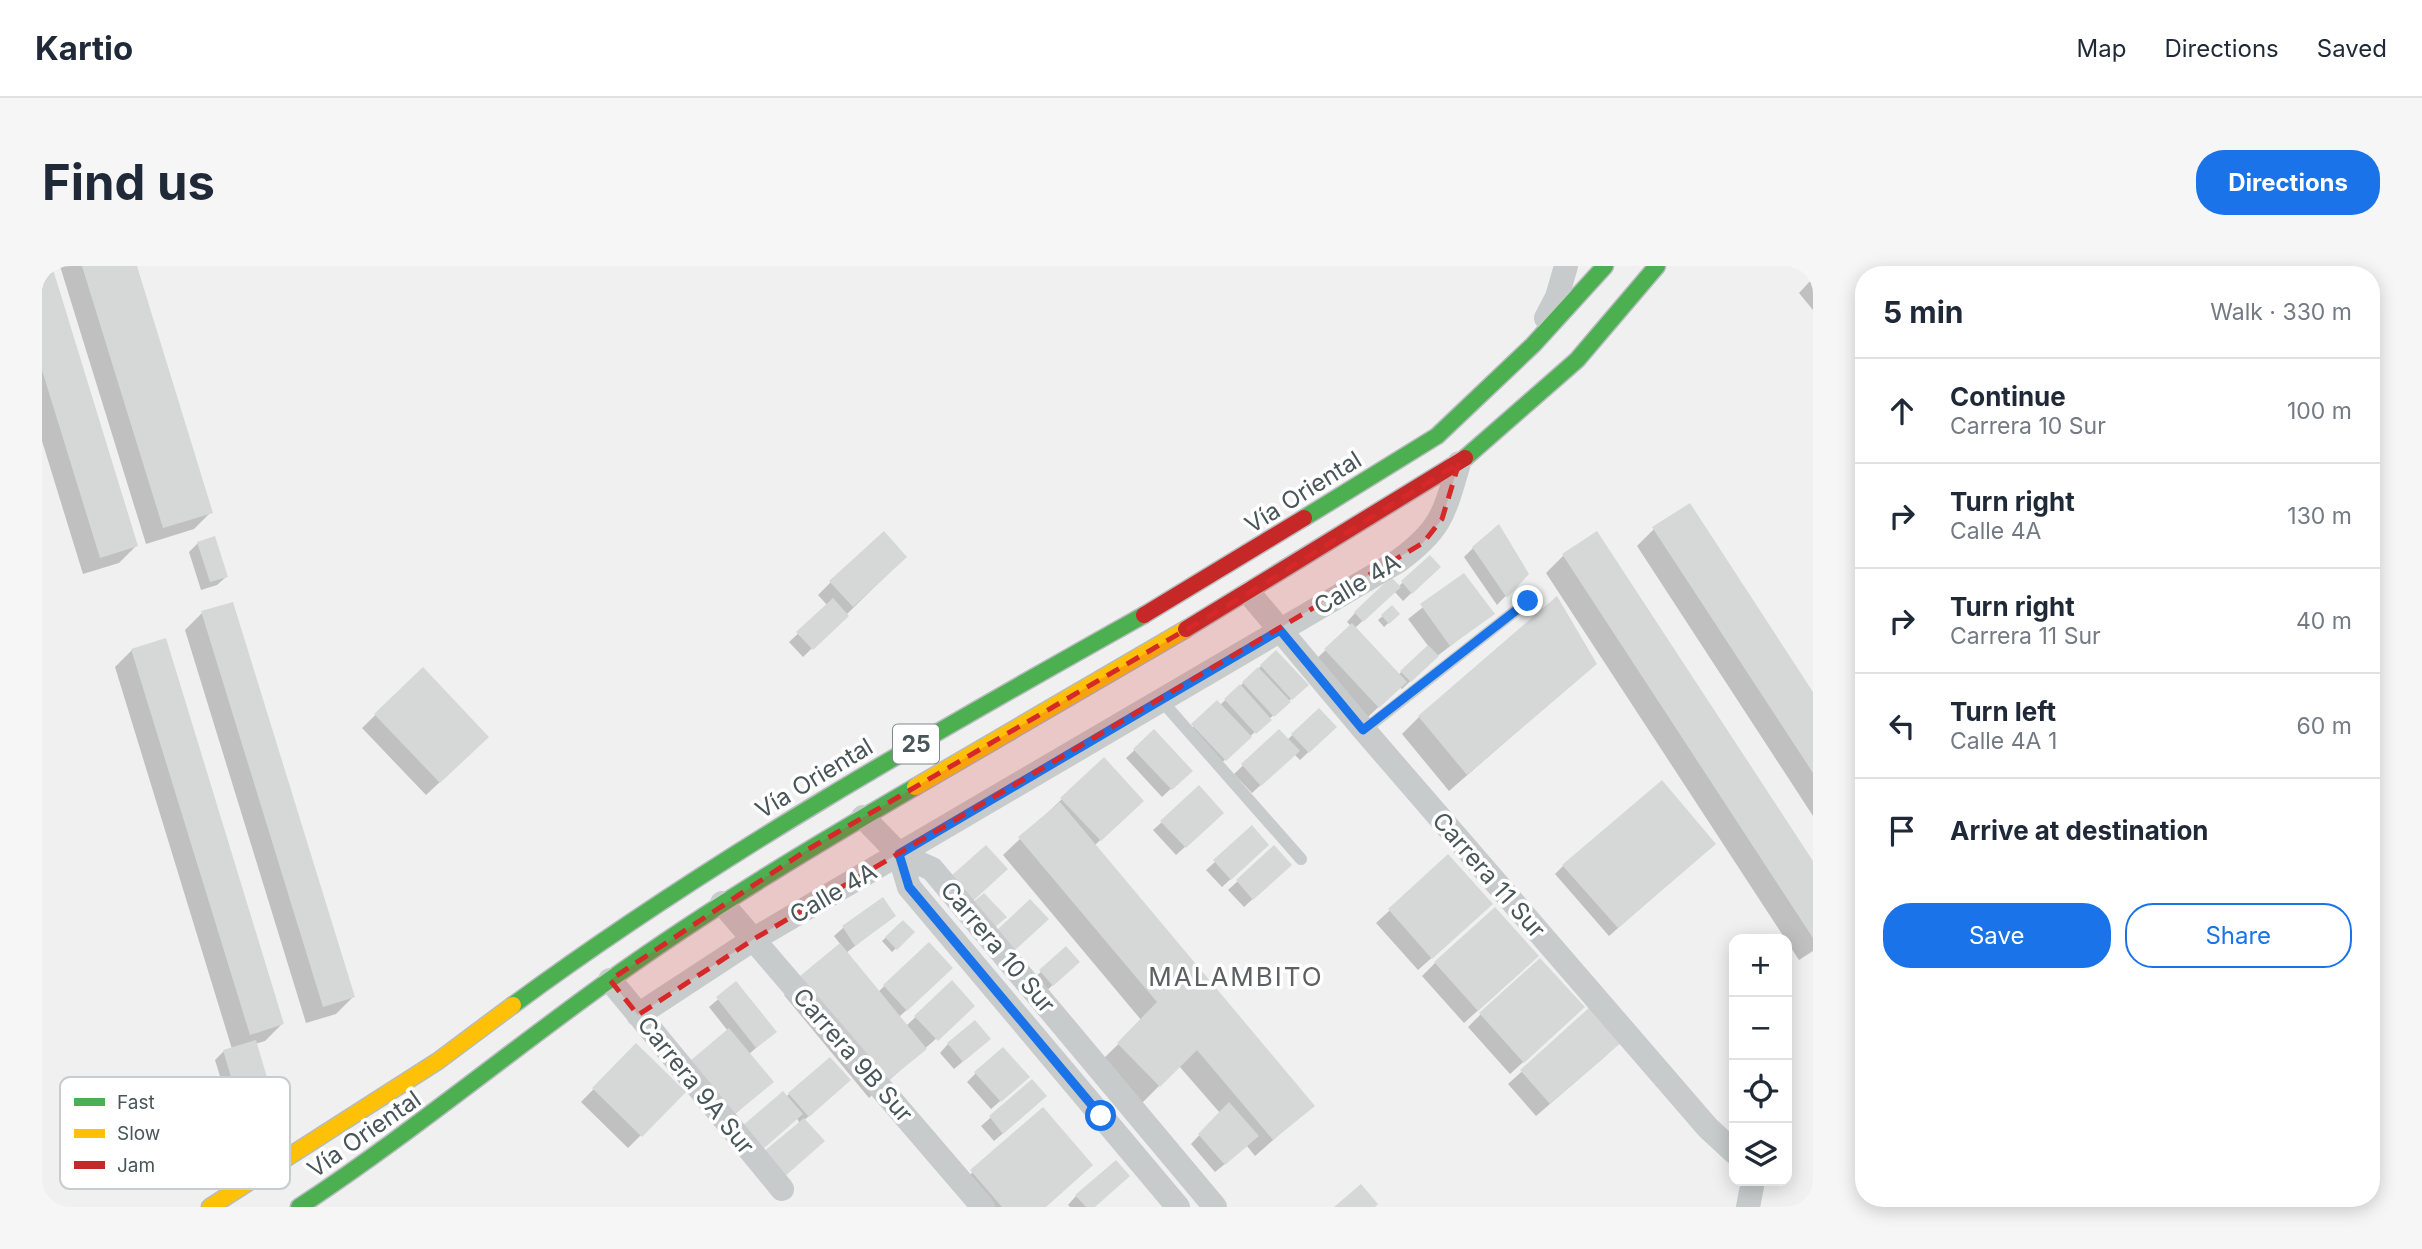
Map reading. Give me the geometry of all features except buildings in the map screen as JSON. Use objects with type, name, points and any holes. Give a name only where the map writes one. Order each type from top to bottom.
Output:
[{"type":"highway","name":"Vía Oriental","points":[[290,1156],[438,1061],[580,956],[698,876],[937,731],[1163,605],[1437,436],[1532,345],[1605,266]]},
{"type":"highway","name":"Vía Oriental","points":[[299,1207],[385,1150],[610,980],[722,903],[863,817],[1249,593],[1459,463],[1577,360],[1657,266]]},
{"type":"highway","name":"Vía Oriental","points":[[210,1207],[238,1189]]},
{"type":"street","points":[[1532,345],[1557,297],[1566,266]]},
{"type":"street","name":"Calle 4A","points":[[638,1015],[754,939],[1423,543],[1442,519],[1459,463]]},
{"type":"street","name":"Carrera 11 Sur","points":[[1249,593],[1363,730],[1708,1128],[1729,1147]]},
{"type":"street","points":[[863,817],[899,854]]},
{"type":"street","name":"Carrera 10 Sur","points":[[899,854],[932,869],[1215,1207]]},
{"type":"street","name":"Carrera 10 Sur","points":[[899,854],[909,887],[1178,1207]]},
{"type":"street","name":"Carrera 9B Sur","points":[[722,903],[983,1207]]},
{"type":"street","name":"Carrera 9A Sur","points":[[610,980],[782,1189]]},
{"type":"street","points":[[1101,1116],[1124,1097]]},
{"type":"street","points":[[1748,1207],[1752,1186]]},
{"type":"lane","points":[[1363,730],[1528,601]]},
{"type":"lane","points":[[1161,700],[1301,859]]},
{"type":"highlighted area","points":[[1459,463],[1442,519],[1423,543],[754,939],[638,1015],[610,980],[807,850],[1249,593]]},
{"type":"traffic: fast","points":[[1304,518],[1437,436],[1533,345],[1605,266]]},
{"type":"traffic: fast","points":[[1465,458],[1577,360],[1657,266]]},
{"type":"traffic: fast","points":[[513,1005],[666,899],[822,800],[1144,615]]},
{"type":"traffic: fast","points":[[299,1207],[379,1152],[648,953],[761,879],[915,787]]},
{"type":"traffic: slow","points":[[915,787],[1186,629]]},
{"type":"traffic: slow","points":[[290,1156],[438,1061],[513,1005]]},
{"type":"traffic: slow","points":[[210,1207],[238,1189]]},
{"type":"traffic: jam","points":[[1186,629],[1465,458]]},
{"type":"traffic: jam","points":[[1144,615],[1304,518]]},
{"type":"district","name":"MALAMBITO","points":[[1236,976]]},
{"type":"route","points":[[1101,1116],[909,887],[899,854],[1280,630],[1363,730],[1528,601]]}]
